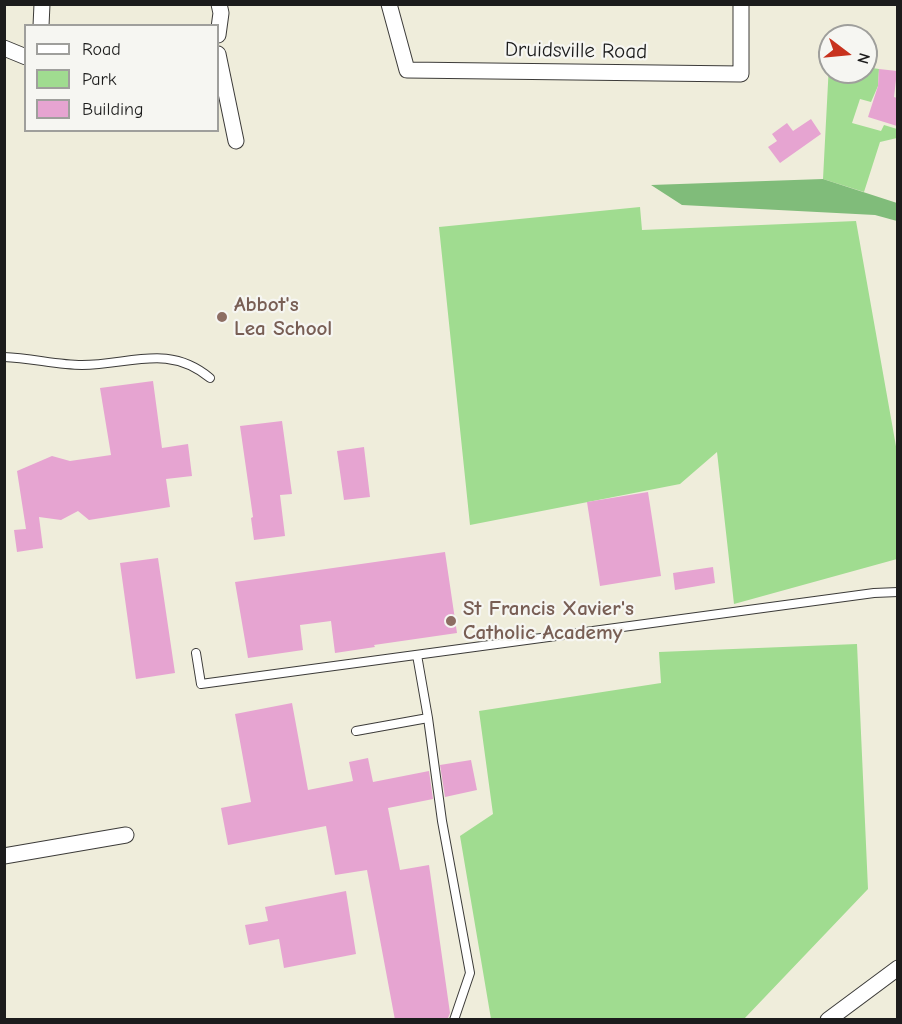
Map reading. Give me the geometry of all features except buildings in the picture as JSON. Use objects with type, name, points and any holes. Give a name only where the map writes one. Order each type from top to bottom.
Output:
[{"type":"street","points":[[41,24],[42,4]]},
{"type":"street","points":[[219,4],[221,13],[219,28]]},
{"type":"street","name":"Druidsville Road","points":[[389,4],[407,70],[741,74],[741,4]]},
{"type":"street","points":[[4,48],[24,56]]},
{"type":"street","points":[[219,59],[236,141]]},
{"type":"street","points":[[4,856],[126,835]]},
{"type":"street","points":[[828,1020],[897,968]]},
{"type":"lane","points":[[4,357],[82,365],[162,357],[198,367],[210,378]]},
{"type":"lane","points":[[196,653],[201,684],[874,593],[897,592]]},
{"type":"lane","points":[[417,655],[428,718],[441,821],[470,973],[454,1020]]},
{"type":"lane","points":[[356,731],[428,718]]},
{"type":"green space","points":[[879,69],[878,86],[871,102],[860,99],[852,123],[881,131],[884,125],[897,129],[897,138],[880,142],[864,192],[823,179],[828,84],[878,84]]},
{"type":"green space","points":[[823,179],[897,203],[897,221],[875,215],[682,205],[651,185]]},
{"type":"green space","points":[[640,207],[642,230],[856,221],[897,452],[897,559],[734,604],[717,452],[680,484],[470,525],[439,227]]},
{"type":"green space","points":[[857,644],[868,889],[744,1019],[491,1019],[460,836],[493,814],[479,711],[661,683],[659,652]]},
{"type":"place","name":"Abbot's Lea School","points":[[222,317]]},
{"type":"place","name":"St Francis Xavier's Catholic Academy","points":[[451,621]]}]
